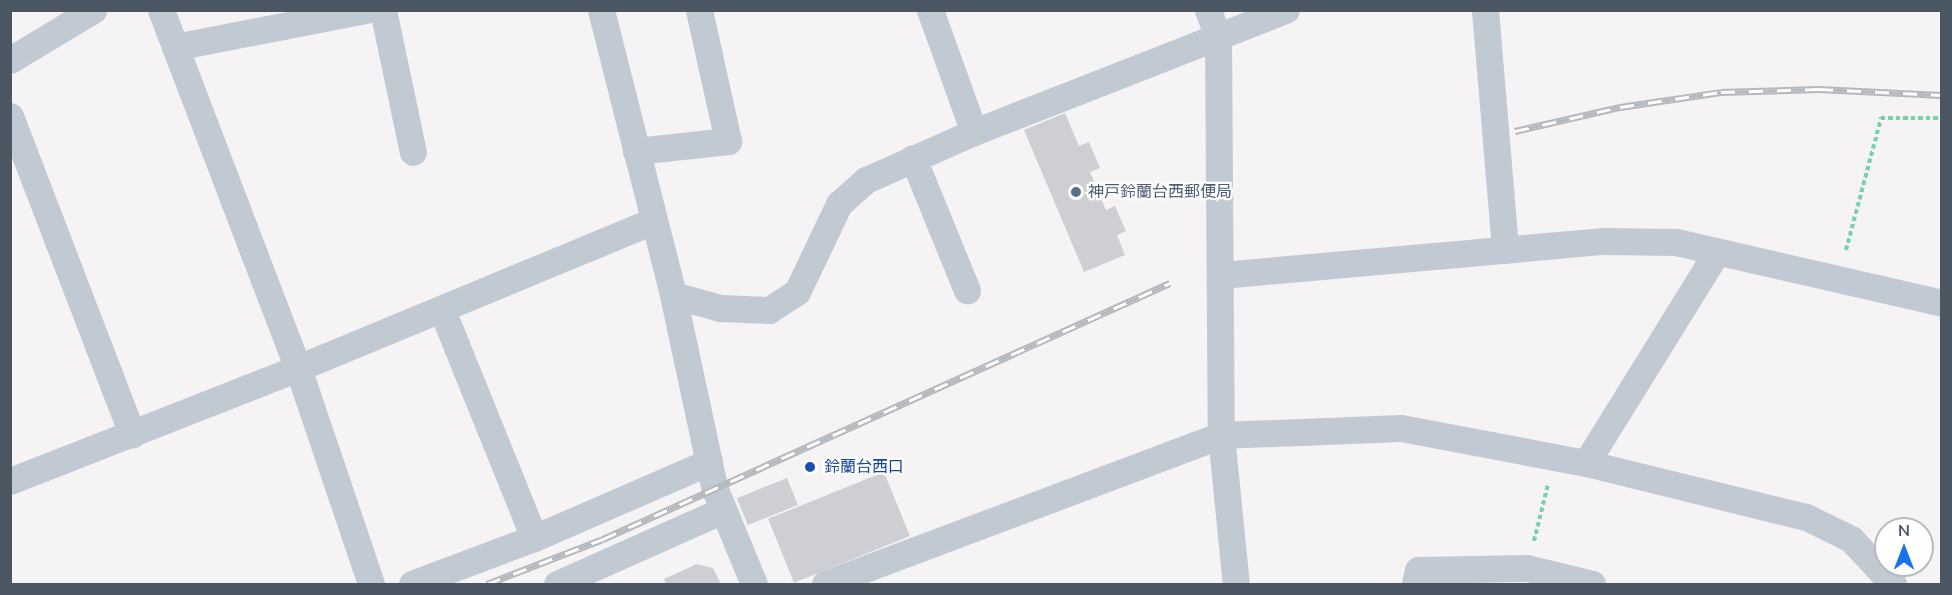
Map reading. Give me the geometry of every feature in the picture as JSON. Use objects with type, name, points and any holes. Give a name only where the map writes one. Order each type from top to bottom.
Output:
[{"type":"street","points":[[10,60],[93,10]]},
{"type":"street","points":[[161,10],[298,368],[371,585]]},
{"type":"street","points":[[175,47],[365,10]]},
{"type":"street","points":[[383,10],[413,152]]},
{"type":"street","points":[[600,10],[673,295],[709,462],[723,510],[754,585]]},
{"type":"street","points":[[636,151],[728,141],[699,10]]},
{"type":"street","points":[[930,10],[974,132]]},
{"type":"street","points":[[1208,10],[1218,38],[1221,435],[1236,585]]},
{"type":"street","points":[[673,295],[720,308],[769,310],[797,292],[839,204],[866,180],[974,132],[1286,10]]},
{"type":"street","points":[[1485,10],[1505,250]]},
{"type":"street","points":[[10,116],[132,434]]},
{"type":"street","points":[[913,158],[967,290]]},
{"type":"street","points":[[10,482],[442,310],[653,221]]},
{"type":"street","points":[[1221,275],[1604,241],[1676,242],[1941,303]]},
{"type":"street","points":[[1586,463],[1716,253]]},
{"type":"street","points":[[442,310],[534,538]]},
{"type":"street","points":[[825,585],[1221,435],[1401,428],[1586,463],[1806,517],[1851,539],[1893,585]]},
{"type":"street","points":[[412,585],[534,538],[709,462]]},
{"type":"street","points":[[557,585],[723,510]]},
{"type":"street","points":[[1415,585],[1418,570],[1527,568],[1592,585]]},
{"type":"path","points":[[1838,280],[1881,118],[1941,118]]},
{"type":"path","points":[[1527,568],[1554,457]]},
{"type":"building","points":[[1065,113],[1079,146],[1089,142],[1100,168],[1090,172],[1106,210],[1115,206],[1126,231],[1117,235],[1125,255],[1084,272],[1024,130]]},
{"type":"building","points":[[884,472],[910,536],[794,583],[768,519]]},
{"type":"building","points":[[787,478],[798,505],[748,525],[737,498]]},
{"type":"building","points":[[697,564],[713,568],[721,584],[666,584],[664,579]]},
{"type":"railway","points":[[1515,131],[1620,107],[1721,92],[1819,89],[1942,95]]},
{"type":"railway","points":[[487,584],[603,539],[1170,283]]},
{"type":"place","name":"神戸鈴蘭台西郵便局","points":[[1076,192]]},
{"type":"place","name":"鈴蘭台西口","points":[[810,467]]}]
